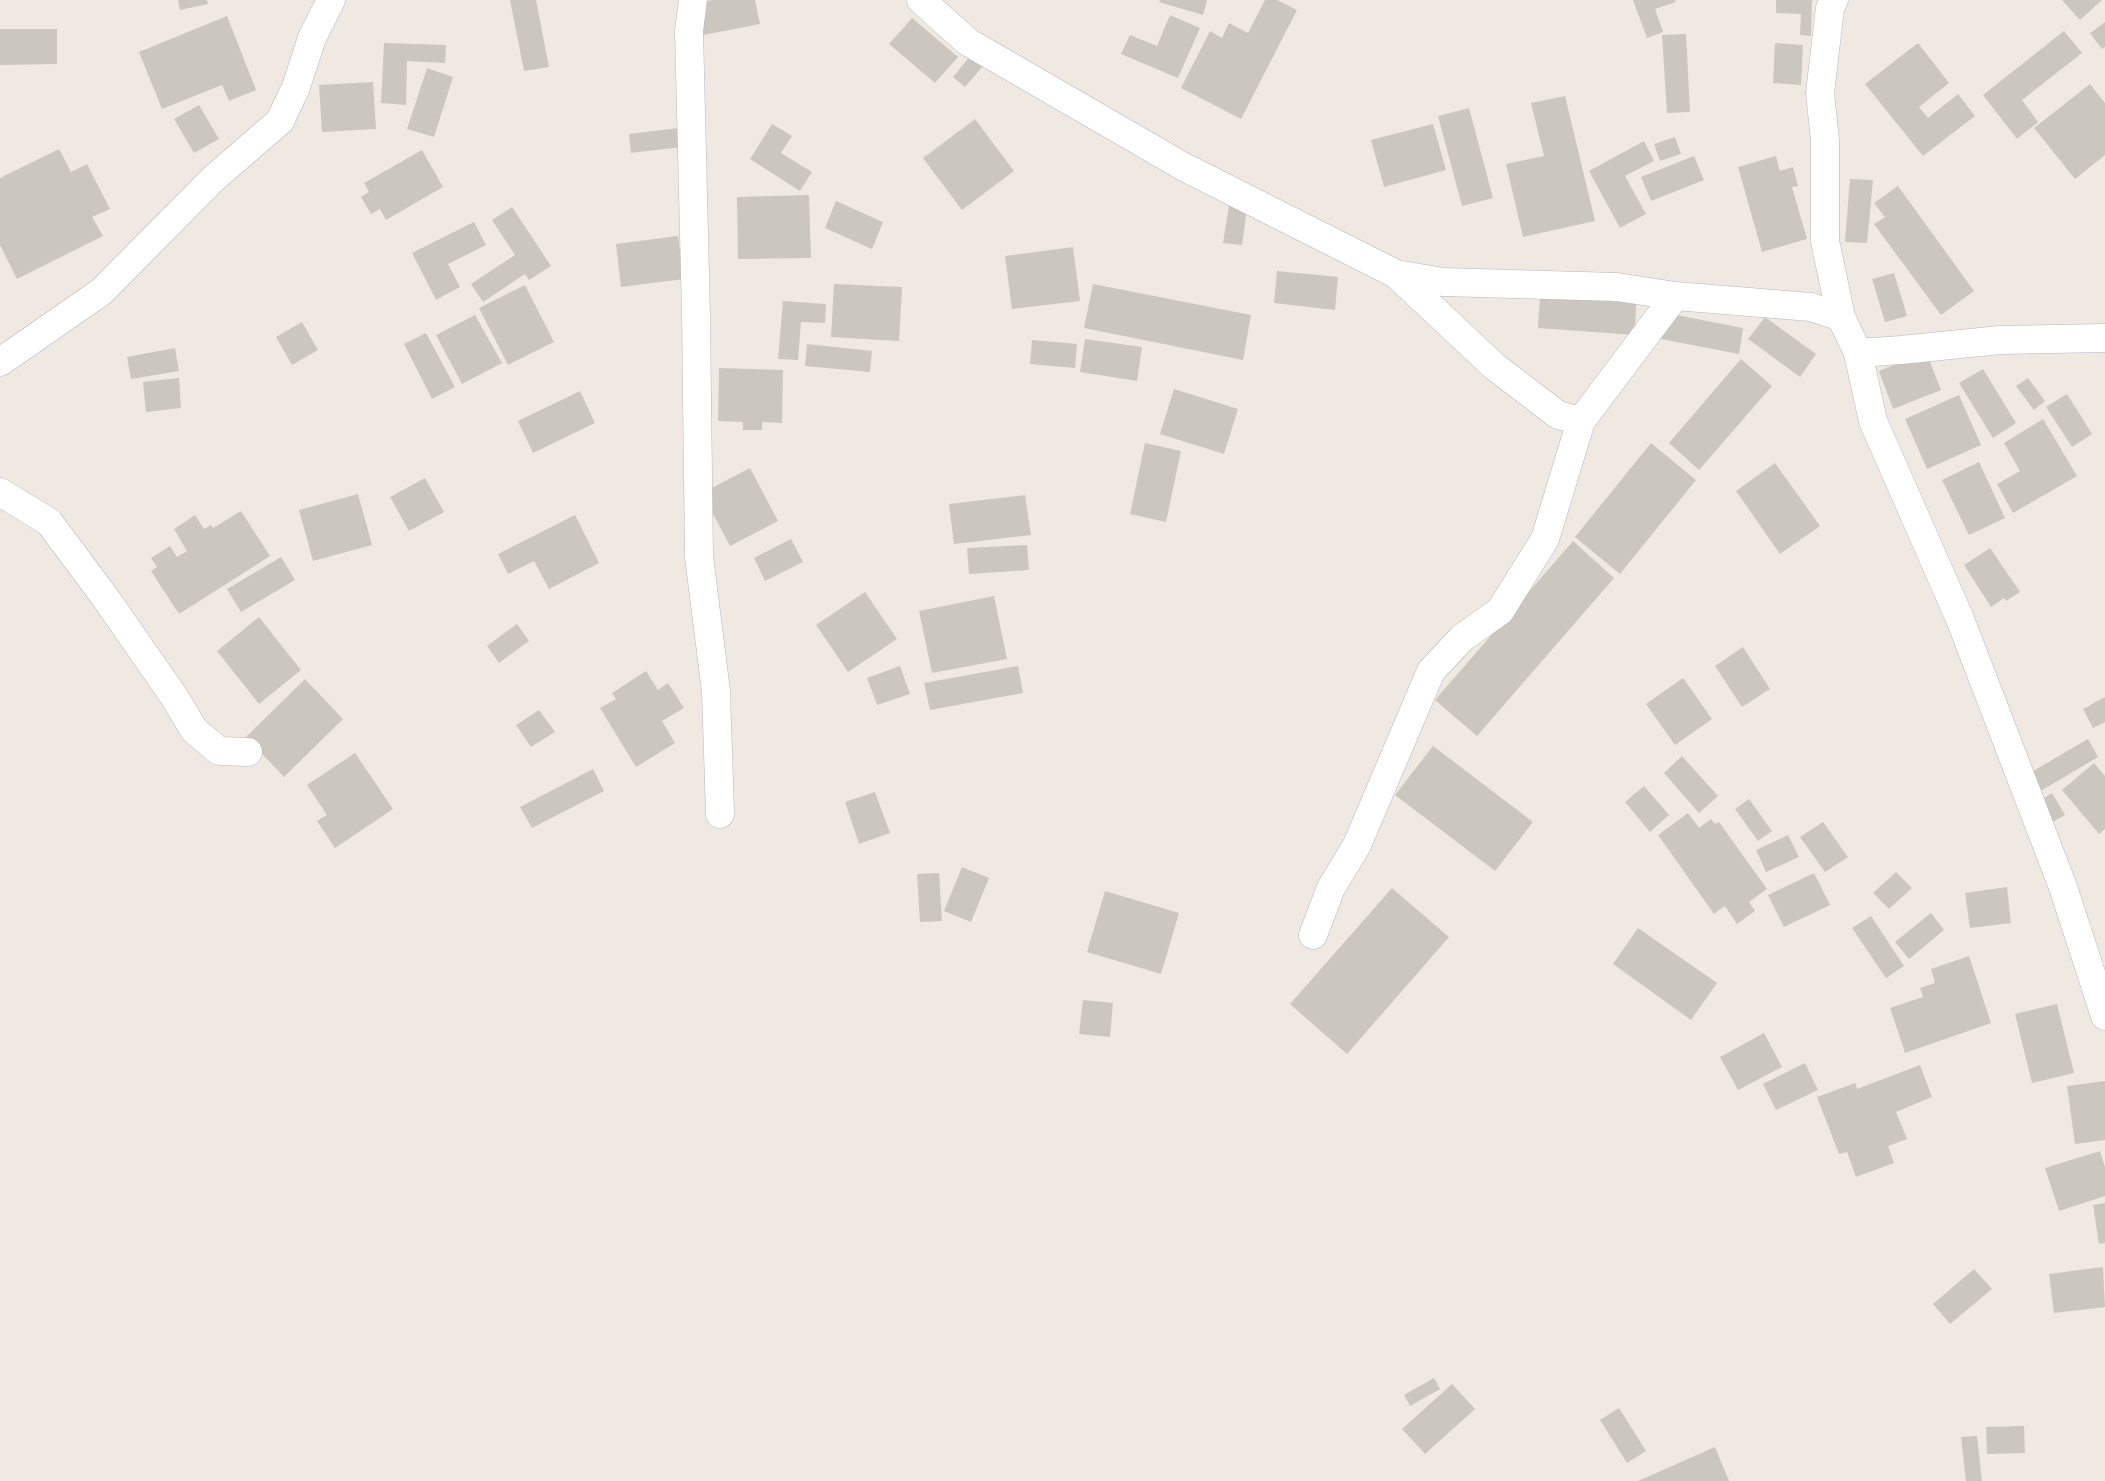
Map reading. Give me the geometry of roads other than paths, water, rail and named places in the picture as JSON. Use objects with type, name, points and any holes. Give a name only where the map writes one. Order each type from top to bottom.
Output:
[{"type":"street","points":[[0,362],[101,292],[213,179],[280,121],[296,87],[312,38],[331,0]]},
{"type":"street","points":[[693,0],[689,31],[696,315],[698,557],[716,691],[720,814]]},
{"type":"street","points":[[921,0],[968,42],[1184,168],[1396,274],[1494,366],[1558,415],[1581,421]]},
{"type":"street","points":[[1834,0],[1830,8],[1820,93],[1825,140],[1825,241],[1841,318],[1858,353],[1873,421],[1964,628],[2063,887],[2105,1016]]},
{"type":"street","points":[[1396,274],[1443,282],[1617,287],[1675,296],[1811,307],[1841,318]]},
{"type":"street","points":[[1313,935],[1331,888],[1358,845],[1431,671],[1462,638],[1500,611],[1545,538],[1581,421],[1675,296]]},
{"type":"street","points":[[1858,353],[2000,340],[2105,338]]},
{"type":"street","points":[[0,492],[49,522],[107,600],[175,698],[194,730],[218,751],[248,752]]}]
